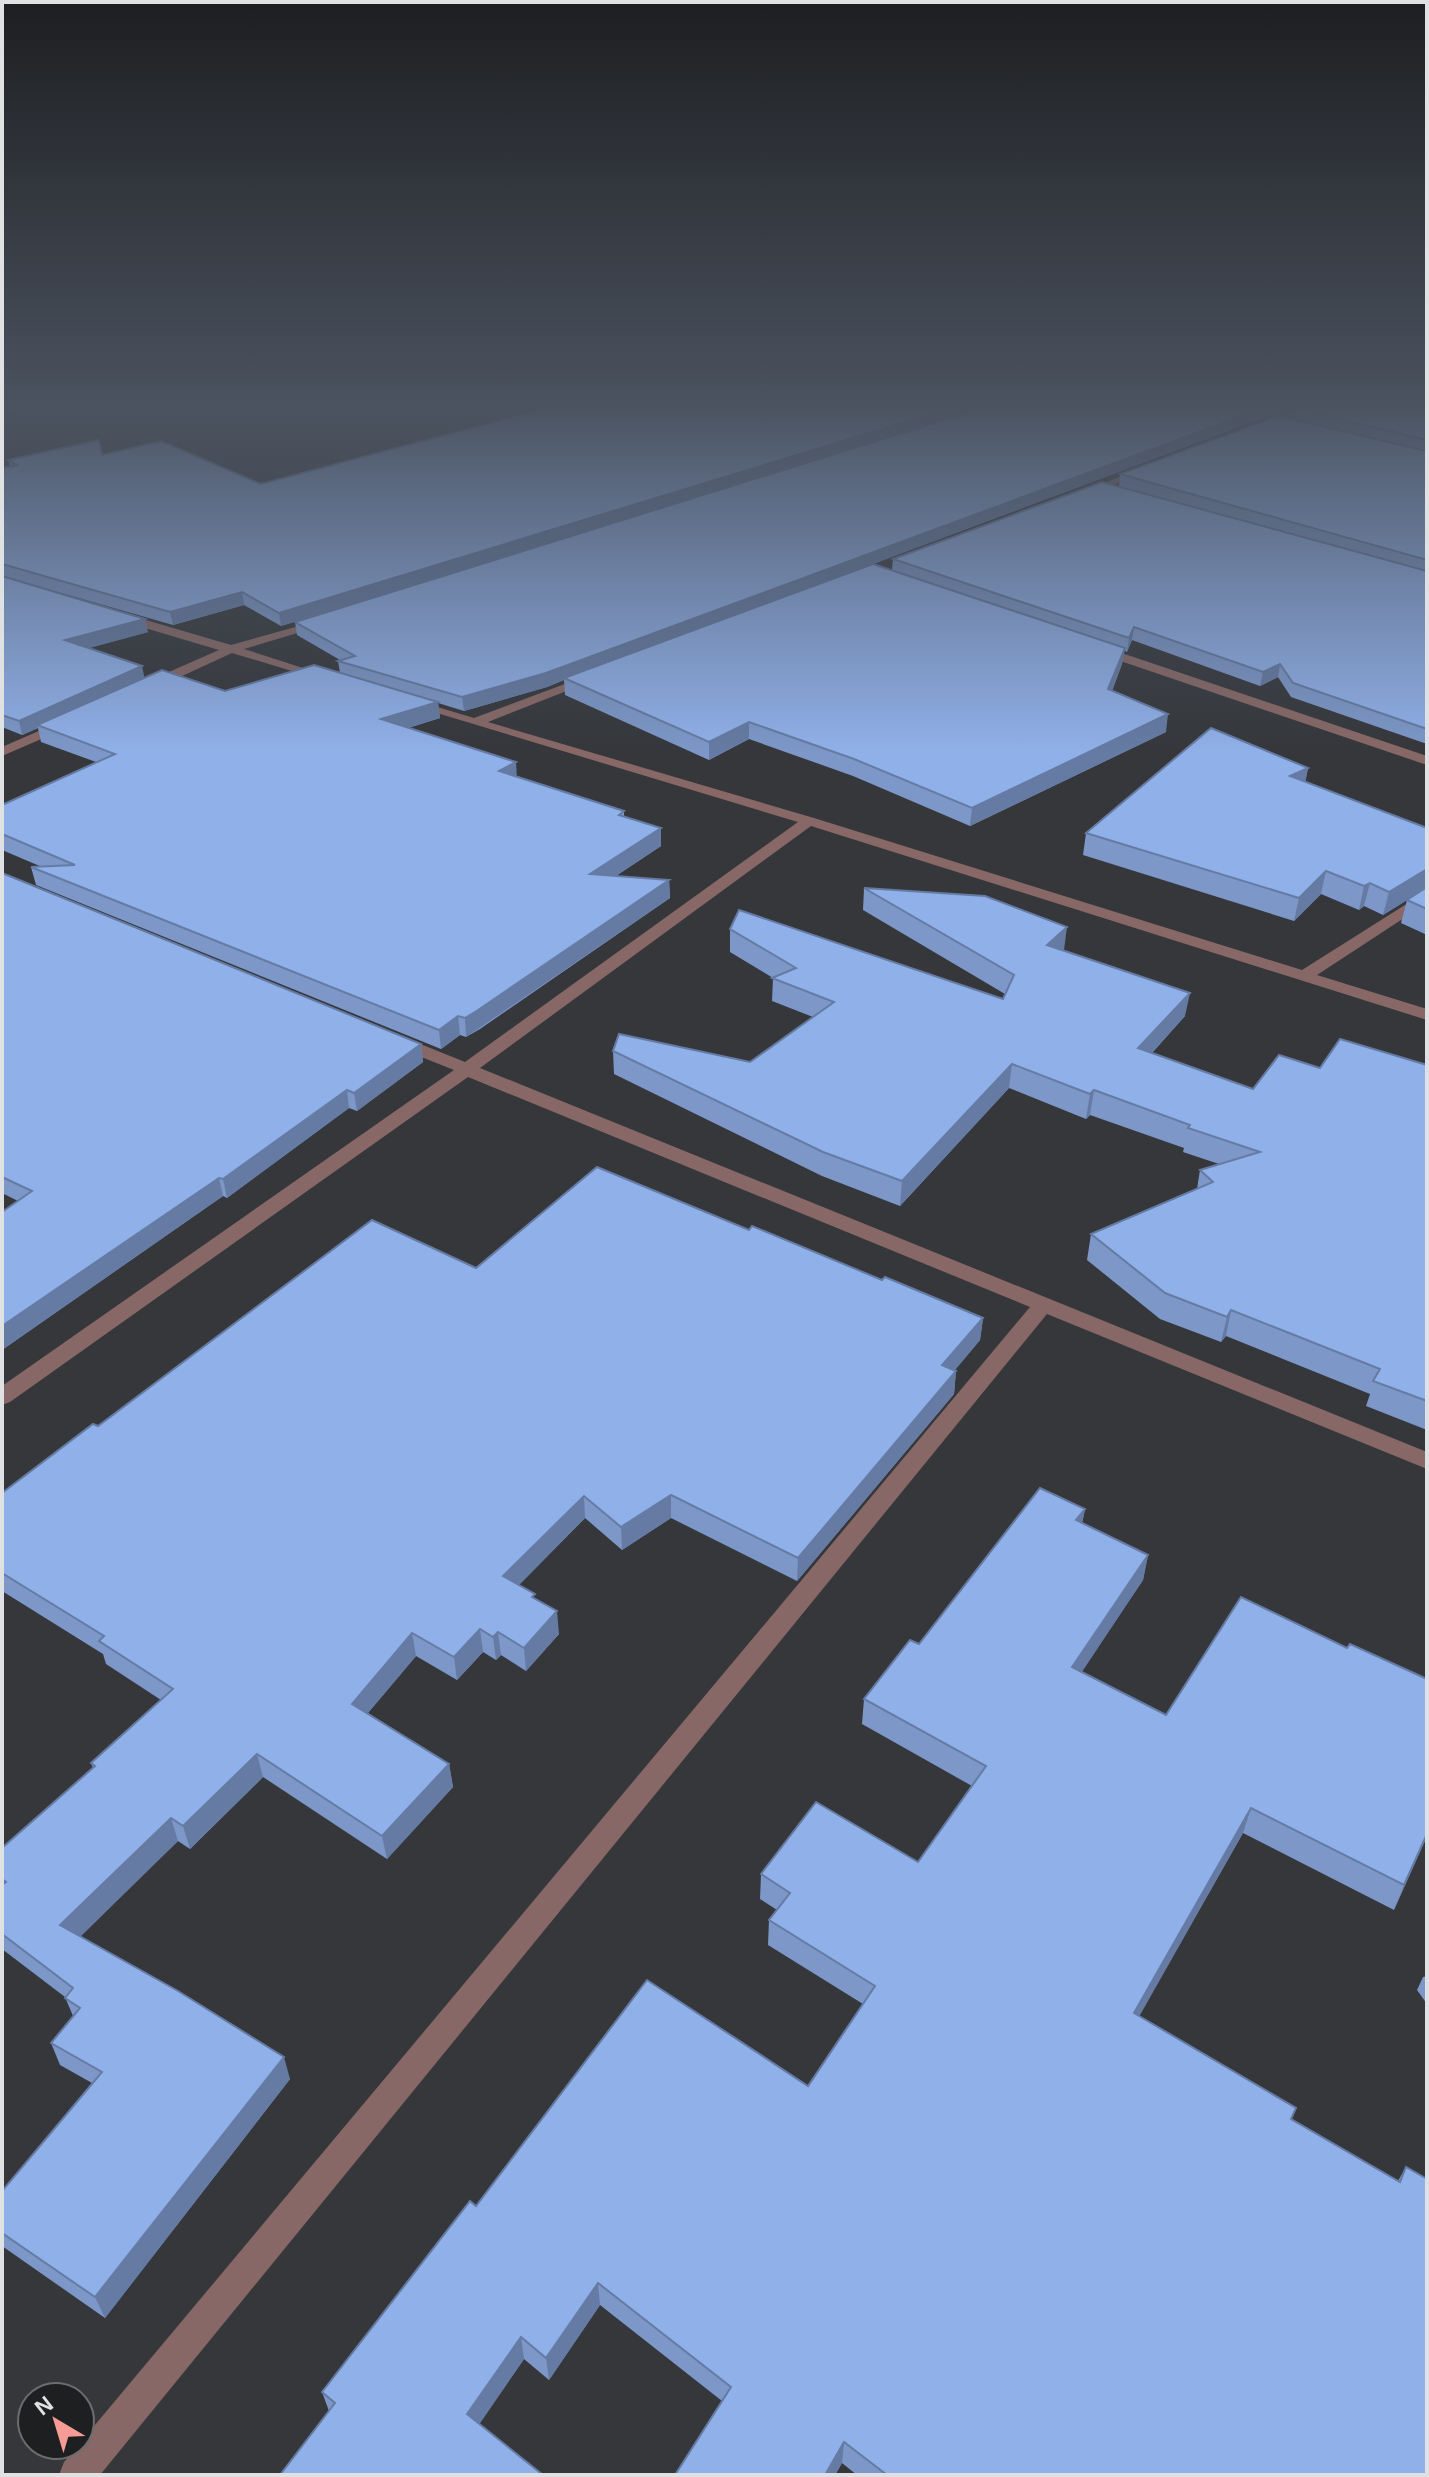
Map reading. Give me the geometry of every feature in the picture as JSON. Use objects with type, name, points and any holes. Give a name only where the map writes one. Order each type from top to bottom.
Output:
[{"type":"street","points":[[109,613],[338,681]]},
{"type":"street","points":[[131,694],[231,649],[336,616]]},
{"type":"street","points":[[1083,644],[1427,761]]},
{"type":"street","points":[[474,722],[608,673]]},
{"type":"street","points":[[399,700],[809,821],[1427,1015]]},
{"type":"street","points":[[2,752],[74,720]]},
{"type":"street","points":[[2,1397],[466,1070],[809,821]]},
{"type":"street","points":[[1305,976],[1427,896]]},
{"type":"street","points":[[379,1034],[1427,1461]]},
{"type":"street","points":[[77,2475],[1043,1305]]},
{"type":"building","points":[[2,522],[578,522],[279,613],[242,592],[170,612],[2,564]]},
{"type":"building","points":[[618,522],[956,522],[546,673],[462,697],[338,661],[355,656],[295,622]]},
{"type":"building","points":[[995,522],[1247,522],[1427,571],[1427,729],[1293,683],[1280,664],[1263,672],[1134,627],[1129,638],[893,559]]},
{"type":"building","points":[[1290,522],[1427,522],[1427,560]]},
{"type":"building","points":[[873,564],[1125,648],[1108,689],[1168,714],[972,808],[854,759],[749,722],[709,742],[564,678]]},
{"type":"building","points":[[2,576],[145,619],[65,640],[142,666],[19,721],[2,715]]},
{"type":"building","points":[[314,665],[438,702],[381,719],[516,762],[499,771],[624,811],[619,815],[661,828],[590,874],[669,880],[478,1010],[465,1018],[458,1016],[439,1030],[31,867],[75,865],[2,834],[2,805],[115,754],[37,725],[162,670],[225,691]]},
{"type":"building","points":[[1211,728],[1308,768],[1290,776],[1427,828],[1427,869],[1389,892],[1370,883],[1364,886],[1326,871],[1299,898],[1086,833]]},
{"type":"building","points":[[2,873],[421,1044],[354,1093],[347,1090],[223,1179],[219,1178],[2,1326],[2,1212],[32,1191],[2,1177]]},
{"type":"building","points":[[1427,887],[1427,909],[1407,900]]},
{"type":"building","points":[[864,888],[985,896],[1067,927],[1047,945],[1190,993],[1138,1048],[1253,1089],[1279,1055],[1320,1068],[1340,1039],[1427,1065],[1427,1401],[1373,1381],[1380,1369],[1231,1310],[1227,1317],[1165,1293],[1091,1234],[1213,1182],[1200,1170],[1260,1152],[1188,1128],[1190,1125],[1094,1090],[1090,1094],[1012,1064],[902,1181],[823,1152],[613,1051],[619,1034],[750,1062],[834,1002],[772,978],[796,968],[730,929],[739,910],[1003,999],[1014,975]]},
{"type":"building","points":[[597,1167],[749,1230],[752,1226],[983,1318],[942,1365],[956,1371],[798,1558],[671,1495],[621,1527],[584,1496],[503,1576],[557,1611],[524,1648],[498,1632],[493,1637],[480,1629],[454,1657],[412,1633],[352,1704],[449,1764],[382,1836],[257,1754],[183,1826],[171,1818],[60,1925],[178,1991],[284,2057],[95,2297],[2,2233],[2,2191],[102,2072],[51,2043],[80,2008],[65,1998],[73,1988],[2,1934],[2,1885],[6,1882],[2,1879],[2,1848],[95,1766],[91,1763],[173,1689],[99,1641],[104,1636],[2,1573],[2,1493],[93,1424],[98,1426],[372,1220],[476,1268]]},
{"type":"building","points":[[1040,1488],[1085,1509],[1076,1520],[1148,1555],[1072,1667],[1166,1715],[1241,1597],[1347,1648],[1350,1644],[1427,1679],[1427,1834],[1404,1885],[1251,1808],[1134,2013],[1296,2108],[1291,2119],[1400,2182],[1406,2167],[1427,2179],[1427,2475],[887,2475],[844,2442],[825,2475],[675,2475],[731,2387],[598,2283],[546,2358],[521,2337],[467,2414],[543,2475],[280,2475],[335,2403],[322,2392],[470,2201],[476,2206],[647,1980],[808,2086],[875,1986],[769,1920],[790,1893],[761,1874],[816,1802],[918,1862],[986,1766],[864,1699],[910,1640],[919,1644]]}]
